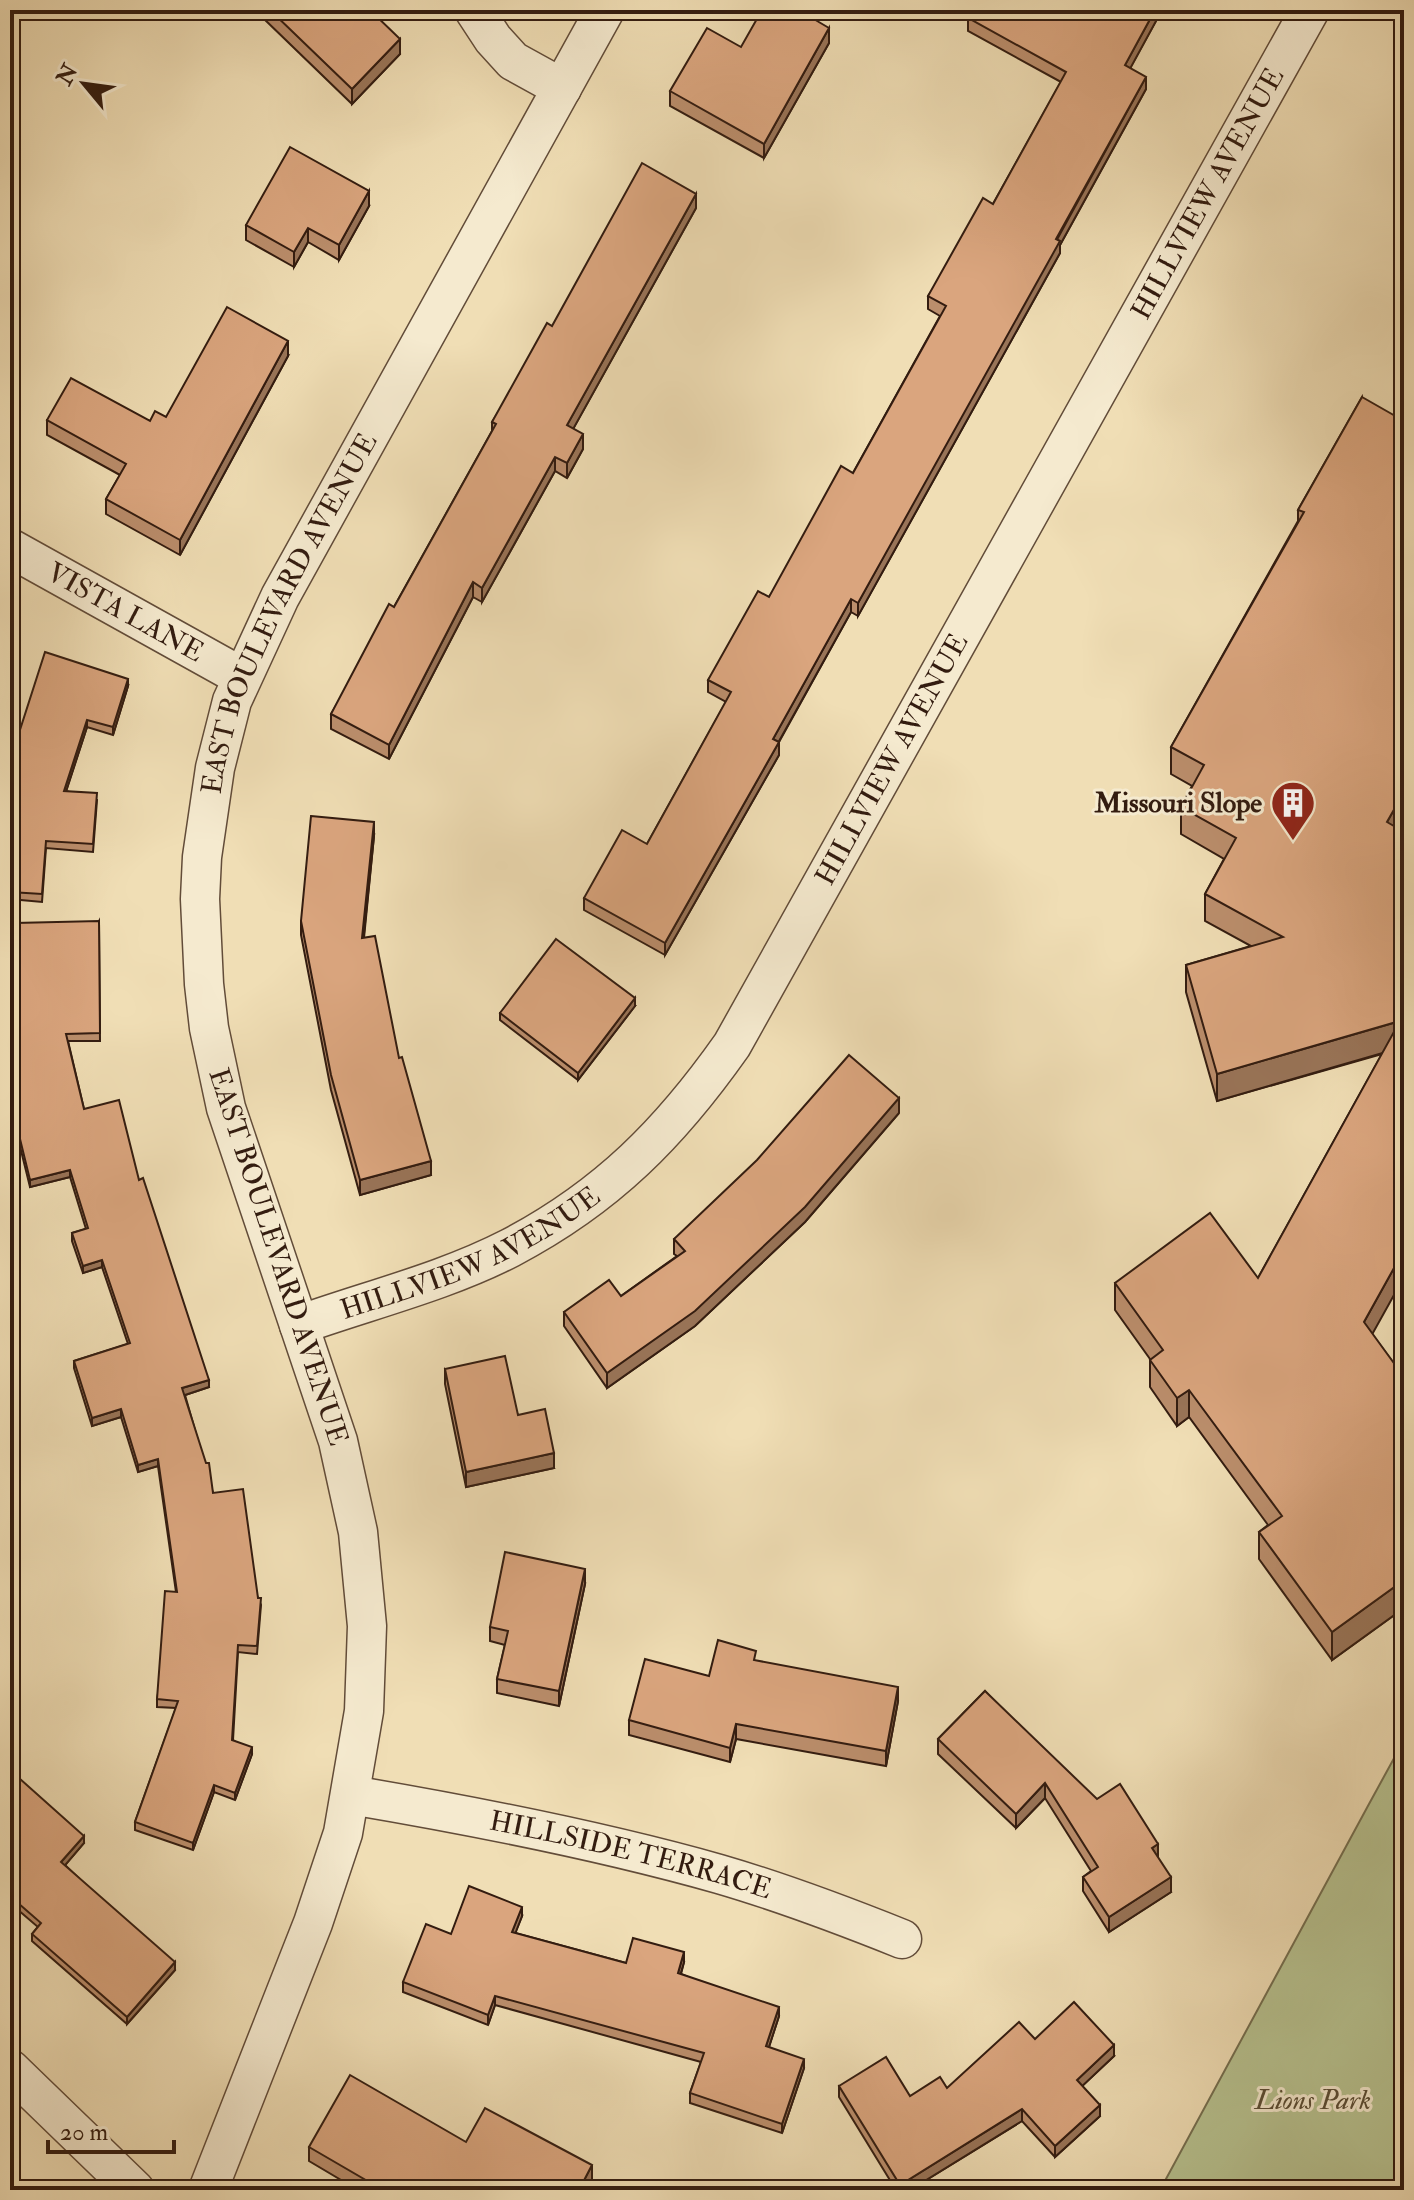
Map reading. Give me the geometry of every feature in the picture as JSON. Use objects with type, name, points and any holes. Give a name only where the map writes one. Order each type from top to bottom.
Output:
[{"type":"street","points":[[474,10],[493,39],[513,61],[562,88]]},
{"type":"street","name":"EAST BOULEVARD AVENUE","points":[[208,2190],[313,1923],[343,1833],[367,1673],[364,1579],[358,1532],[338,1441],[226,1108],[209,1028],[200,899],[205,832],[223,733],[242,677],[280,597],[605,10]]},
{"type":"street","name":"HILLVIEW AVENUE","points":[[299,1325],[454,1272],[509,1249],[562,1218],[612,1181],[658,1140],[700,1091],[740,1031],[1310,10]]},
{"type":"street","name":"VISTA LANE","points":[[10,548],[242,677]]},
{"type":"street","name":"HILLSIDE TERRACE","points":[[351,1795],[529,1828],[657,1857],[772,1891],[902,1939]]},
{"type":"street","points":[[10,2069],[135,2190]]},
{"type":"green space","name":"Lions Park","points":[[1404,1740],[1404,2190],[1160,2190],[1369,1804]]},
{"type":"building","points":[[270,10],[370,10],[400,39],[352,89]]},
{"type":"building","points":[[762,10],[810,10],[807,15],[829,28],[764,144],[670,91],[707,28],[741,47]]},
{"type":"building","points":[[973,10],[1155,10],[1125,65],[1146,77],[1056,239],[1060,241],[858,603],[851,599],[773,739],[779,742],[665,943],[584,898],[622,830],[647,844],[731,692],[708,680],[758,591],[769,597],[841,466],[853,473],[946,306],[928,296],[983,198],[993,204],[1066,72],[968,18]]},
{"type":"building","points":[[10,132],[16,135],[10,146]]},
{"type":"building","points":[[290,147],[369,191],[339,245],[308,228],[294,252],[246,225]]},
{"type":"building","points":[[642,163],[696,194],[567,425],[583,434],[567,463],[555,457],[482,588],[473,582],[389,745],[331,714],[389,604],[394,607],[496,424],[492,422],[547,323],[552,326]]},
{"type":"building","points":[[227,307],[288,341],[180,540],[106,499],[126,464],[47,420],[71,378],[150,421],[155,411],[166,417]]},
{"type":"building","points":[[1362,397],[1404,421],[1404,792],[1387,822],[1404,832],[1404,1250],[1364,1322],[1404,1377],[1404,1580],[1332,1632],[1259,1532],[1282,1516],[1189,1390],[1177,1398],[1150,1360],[1163,1350],[1115,1283],[1210,1213],[1258,1278],[1400,1021],[1217,1074],[1186,965],[1283,937],[1205,894],[1236,838],[1181,807],[1204,765],[1171,747],[1304,512],[1298,510]]},
{"type":"building","points":[[45,652],[128,679],[113,727],[87,720],[64,791],[97,793],[93,844],[46,841],[42,894],[10,892],[10,761]]},
{"type":"building","points":[[311,816],[374,822],[362,938],[375,936],[399,1058],[402,1057],[431,1161],[360,1180],[331,1075],[301,921]]},
{"type":"building","points":[[99,921],[100,1033],[66,1034],[84,1109],[119,1100],[139,1180],[143,1178],[209,1380],[182,1388],[206,1463],[209,1463],[213,1493],[243,1489],[258,1598],[261,1598],[257,1646],[238,1645],[232,1740],[252,1747],[235,1793],[214,1785],[193,1843],[135,1822],[178,1701],[157,1699],[165,1591],[177,1592],[158,1459],[138,1465],[121,1409],[92,1418],[74,1361],[130,1343],[102,1260],[83,1266],[72,1233],[88,1228],[70,1170],[30,1180],[10,1098],[10,1077],[15,1075],[15,923]]},
{"type":"building","points":[[556,939],[635,998],[578,1073],[500,1013]]},
{"type":"building","points":[[849,1055],[899,1098],[805,1207],[695,1311],[607,1373],[564,1312],[609,1280],[621,1296],[685,1251],[674,1239],[757,1160]]},
{"type":"building","points":[[505,1356],[518,1415],[545,1409],[554,1453],[466,1472],[445,1369]]},
{"type":"building","points":[[505,1552],[585,1569],[559,1691],[497,1679],[508,1631],[490,1627]]},
{"type":"building","points":[[718,1640],[756,1651],[754,1660],[898,1687],[886,1751],[736,1724],[730,1748],[629,1720],[645,1659],[709,1676]]},
{"type":"building","points":[[985,1691],[1097,1799],[1120,1784],[1158,1844],[1152,1848],[1171,1877],[1109,1917],[1083,1877],[1098,1867],[1045,1783],[1016,1814],[938,1739]]},
{"type":"building","points":[[10,1770],[84,1836],[61,1862],[175,1962],[127,2017],[32,1934],[41,1923],[10,1896]]},
{"type":"building","points":[[469,1886],[522,1907],[512,1932],[626,1963],[633,1938],[684,1952],[678,1973],[779,2007],[766,2046],[804,2059],[782,2124],[690,2093],[704,2053],[495,1996],[488,2015],[403,1982],[426,1924],[451,1934]]},
{"type":"building","points":[[1074,2002],[1114,2045],[1077,2080],[1100,2105],[1055,2146],[1022,2109],[900,2185],[839,2086],[886,2057],[910,2096],[940,2077],[947,2088],[1019,2022],[1035,2039]]},
{"type":"building","points":[[350,2075],[466,2142],[485,2108],[592,2165],[579,2190],[383,2190],[309,2147]]},
{"type":"place","name":"Missouri Slope","points":[[1293,842]]}]
